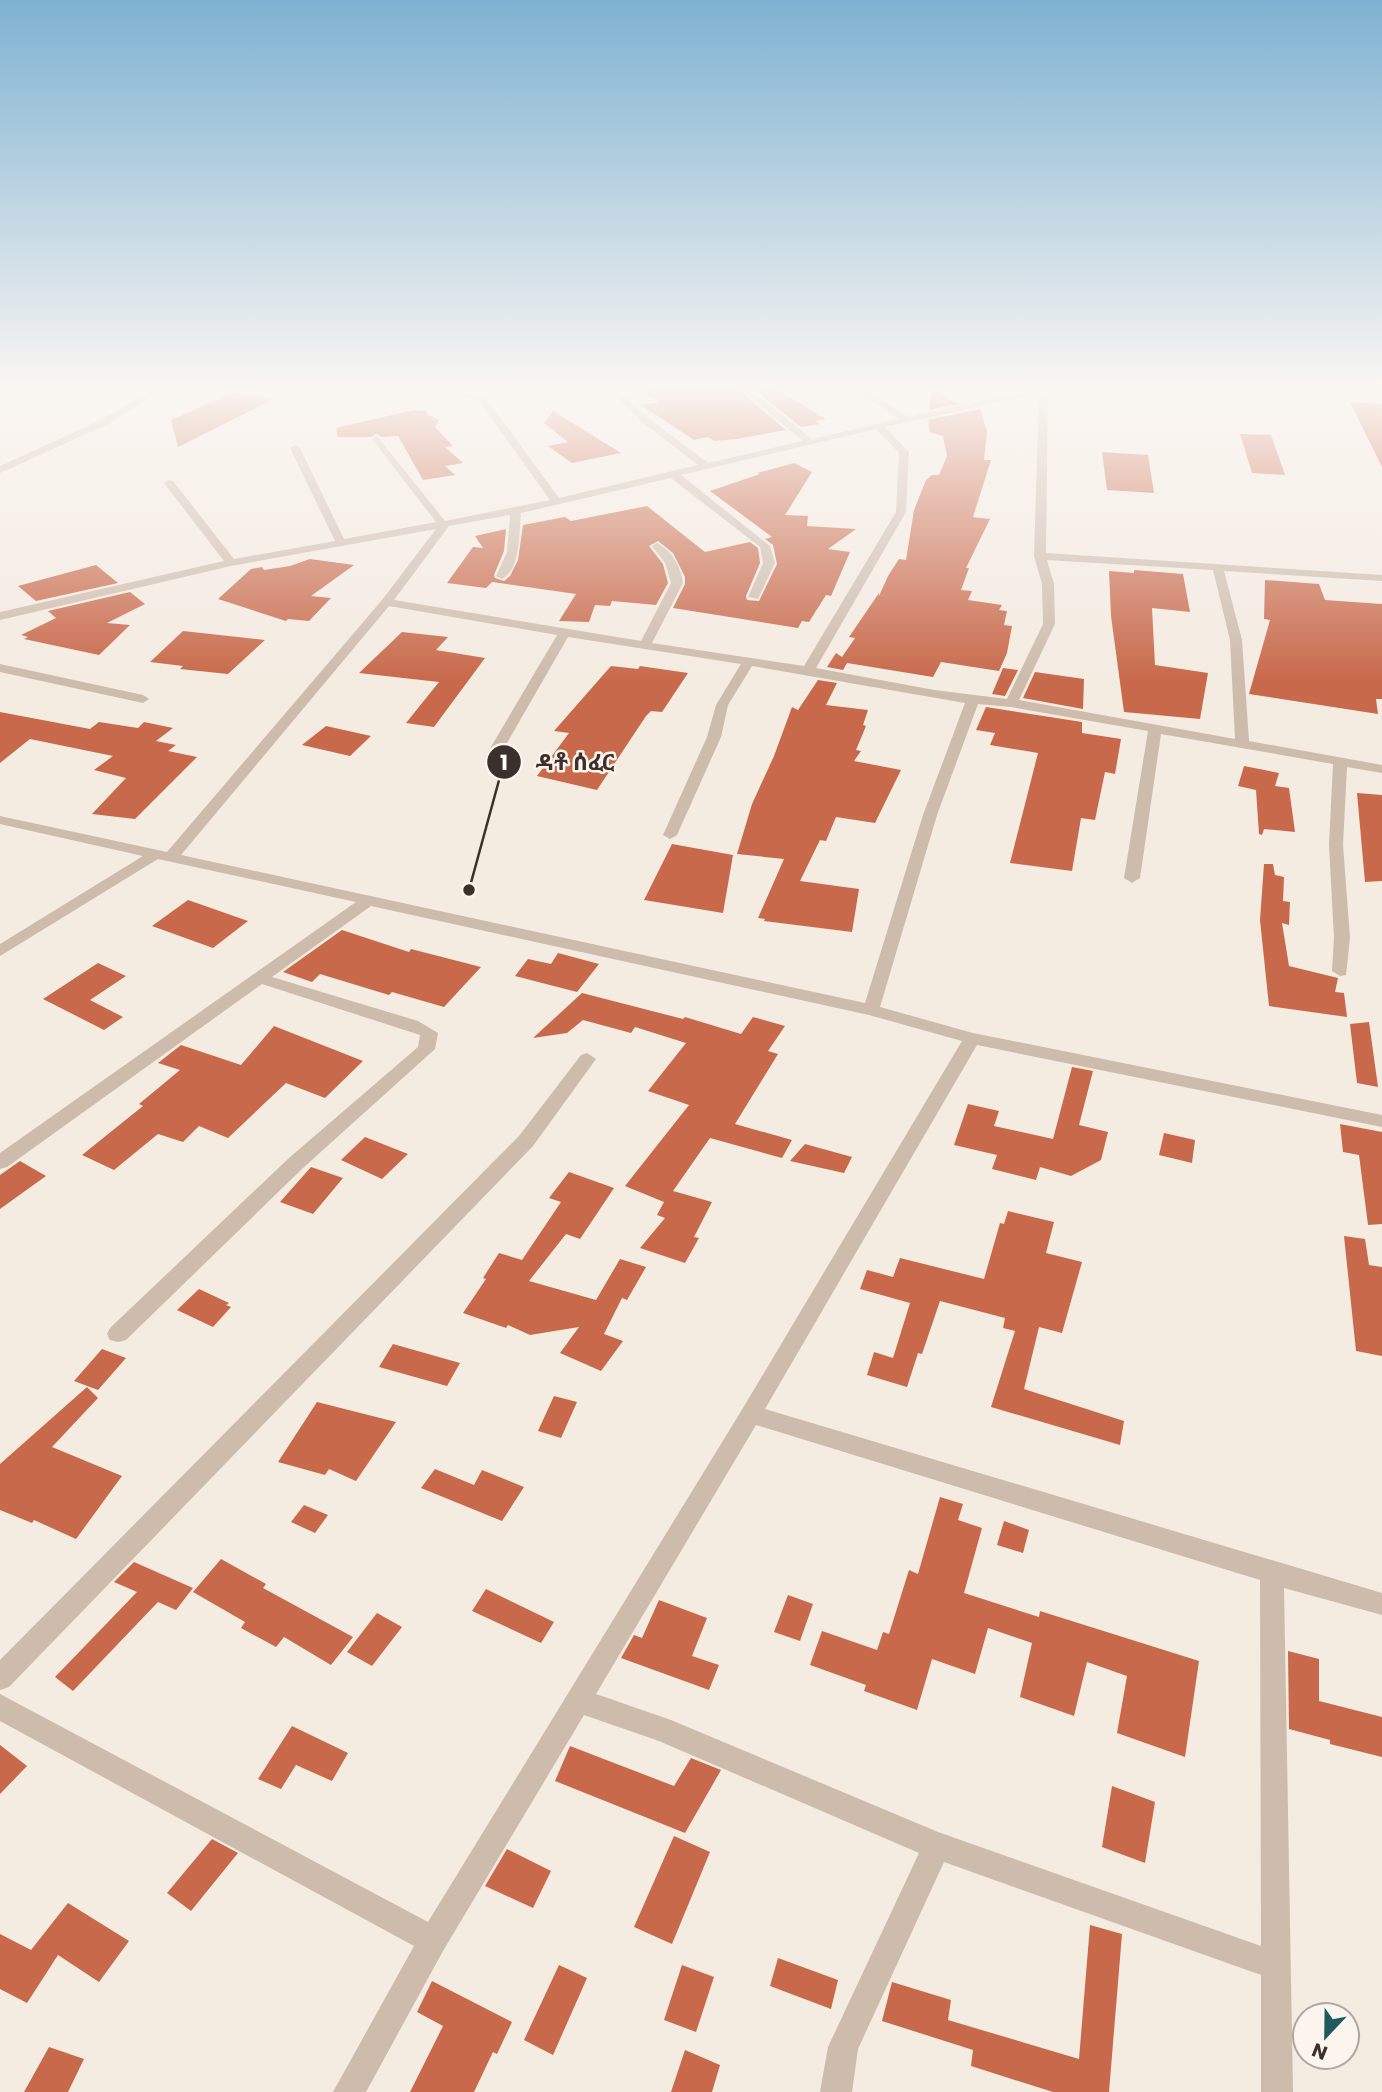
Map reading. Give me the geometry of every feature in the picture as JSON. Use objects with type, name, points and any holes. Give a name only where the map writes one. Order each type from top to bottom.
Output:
[{"type":"street","points":[[170,485],[231,564]]},
{"type":"street","points":[[313,485],[341,543]]},
{"type":"street","points":[[412,485],[444,526]]},
{"type":"street","points":[[544,485],[557,502]]},
{"type":"street","points":[[0,616],[231,564],[444,526],[632,485]]},
{"type":"street","points":[[686,485],[765,546],[769,563],[754,597]]},
{"type":"street","points":[[808,670],[901,512],[902,485]]},
{"type":"street","points":[[1011,703],[1049,624],[1048,584],[1040,556],[1042,485]]},
{"type":"street","points":[[502,576],[512,552],[516,511]]},
{"type":"street","points":[[0,951],[162,857],[386,602],[444,526]]},
{"type":"street","points":[[645,647],[677,583],[676,573],[669,559],[657,546]]},
{"type":"street","points":[[1040,556],[1382,578]]},
{"type":"street","points":[[1218,568],[1236,639],[1242,744]]},
{"type":"street","points":[[386,602],[564,634],[808,670],[972,702],[1011,703],[1382,769]]},
{"type":"street","points":[[492,757],[564,634]]},
{"type":"street","points":[[670,835],[714,737],[722,705],[748,662]]},
{"type":"street","points":[[0,668],[143,699]]},
{"type":"street","points":[[871,1010],[930,815],[972,702]]},
{"type":"street","points":[[1132,878],[1155,730]]},
{"type":"street","points":[[1340,762],[1336,845],[1342,938],[1340,971]]},
{"type":"street","points":[[0,820],[871,1010],[971,1038],[1382,1121]]},
{"type":"street","points":[[0,1162],[369,900]]},
{"type":"street","points":[[118,1334],[296,1163],[426,1049],[429,1033],[412,1025],[259,978]]},
{"type":"street","points":[[349,2092],[433,1941],[751,1414],[971,1038]]},
{"type":"street","points":[[0,1678],[526,1141],[587,1059]]},
{"type":"street","points":[[751,1414],[1382,1604]]},
{"type":"street","points":[[1272,1573],[1277,2092]]},
{"type":"street","points":[[580,1701],[662,1729],[937,1846],[1277,1966]]},
{"type":"street","points":[[0,1707],[433,1941]]},
{"type":"street","points":[[836,2092],[843,2047],[937,1846]]},
{"type":"building","points":[[729,485],[804,485],[785,515],[808,516],[807,526],[856,529],[828,549],[850,552],[831,596],[826,595],[809,622],[802,621],[798,628],[673,608],[685,584],[685,577],[673,553],[658,541],[649,546],[663,564],[668,583],[656,605],[612,601],[610,606],[595,605],[589,622],[559,621],[576,594],[492,582],[486,588],[447,583],[473,547],[483,548],[475,536],[506,529],[504,551],[494,575],[504,581],[510,576],[518,560],[523,525],[565,517],[571,521],[647,506],[705,552],[750,542],[758,548],[760,563],[746,596],[747,600],[759,601],[777,564],[773,545],[765,539],[772,537],[710,491]]},
{"type":"building","points":[[924,485],[983,485],[973,517],[990,519],[966,568],[969,568],[961,590],[972,591],[968,600],[1002,605],[999,610],[1007,611],[1004,625],[1012,626],[1007,653],[999,671],[941,662],[933,677],[847,663],[843,670],[827,667],[836,653],[842,657],[855,638],[849,637],[879,593],[879,596],[899,559],[906,560],[914,510]]},
{"type":"building","points":[[1106,485],[1153,485],[1154,493],[1107,490]]},
{"type":"building","points":[[310,559],[354,565],[311,596],[331,598],[309,621],[286,621],[218,599],[251,569],[290,566]]},
{"type":"building","points":[[96,565],[118,583],[36,601],[18,586]]},
{"type":"building","points":[[1134,570],[1183,574],[1190,612],[1152,608],[1155,665],[1208,673],[1200,719],[1124,712],[1111,616],[1109,571],[1134,573]]},
{"type":"building","points":[[1265,580],[1319,584],[1325,600],[1382,604],[1382,699],[1376,699],[1378,714],[1249,694],[1270,620],[1264,619]]},
{"type":"building","points":[[130,592],[145,604],[107,623],[130,625],[99,655],[24,639],[28,637],[21,635],[56,618],[48,611]]},
{"type":"building","points":[[183,631],[265,640],[228,674],[180,669],[183,666],[150,662]]},
{"type":"building","points":[[402,632],[448,637],[436,650],[485,658],[434,727],[406,723],[439,682],[359,673]]},
{"type":"building","points":[[611,666],[638,669],[640,666],[688,673],[662,712],[651,711],[646,716],[597,790],[537,776],[569,733],[554,731]]},
{"type":"building","points":[[1003,668],[1018,670],[1005,696],[992,694]]},
{"type":"building","points":[[1035,672],[1084,679],[1083,709],[1023,698]]},
{"type":"building","points":[[818,680],[837,683],[826,705],[868,710],[863,725],[866,726],[856,750],[861,751],[854,761],[901,770],[875,823],[836,817],[826,841],[820,840],[800,881],[859,889],[852,932],[758,918],[784,859],[737,854],[752,804],[792,707],[798,710]]},
{"type":"building","points":[[986,707],[1082,722],[1082,733],[1121,739],[1115,774],[1105,772],[1095,820],[1081,818],[1072,871],[1010,863],[1038,753],[990,745],[995,733],[976,730]]},
{"type":"building","points":[[0,712],[90,729],[99,722],[138,728],[144,722],[173,728],[156,741],[176,745],[168,751],[197,757],[135,819],[92,814],[126,778],[94,770],[113,756],[30,739],[0,763]]},
{"type":"building","points":[[326,726],[371,736],[350,756],[302,745]]},
{"type":"building","points":[[1244,766],[1279,773],[1275,786],[1289,788],[1295,832],[1264,829],[1262,835],[1259,834],[1256,790],[1238,786]]},
{"type":"building","points":[[1357,793],[1382,795],[1382,881],[1365,882]]},
{"type":"building","points":[[672,844],[733,855],[723,913],[644,900]]},
{"type":"building","points":[[1264,864],[1273,864],[1275,875],[1284,877],[1283,901],[1290,902],[1289,925],[1282,923],[1289,966],[1338,978],[1335,992],[1344,993],[1347,1017],[1269,1006],[1260,920]]},
{"type":"building","points":[[188,900],[248,921],[213,948],[152,926]]},
{"type":"building","points":[[342,930],[409,952],[411,949],[481,967],[444,1007],[392,992],[389,995],[320,974],[312,982],[283,972]]},
{"type":"building","points":[[558,953],[599,964],[577,992],[515,976],[528,959],[551,964]]},
{"type":"building","points":[[98,963],[126,976],[90,1000],[123,1017],[104,1030],[43,999]]},
{"type":"building","points":[[582,993],[683,1019],[685,1017],[741,1034],[753,1017],[785,1026],[768,1051],[778,1054],[735,1124],[792,1140],[782,1158],[710,1138],[673,1191],[712,1202],[694,1237],[699,1238],[685,1263],[640,1248],[665,1218],[657,1215],[664,1202],[625,1186],[689,1105],[648,1091],[686,1043],[635,1027],[631,1033],[583,1020],[567,1033],[533,1038]]},
{"type":"building","points":[[1369,1022],[1378,1087],[1357,1083],[1350,1024]]},
{"type":"building","points":[[274,1026],[363,1061],[325,1098],[286,1083],[228,1138],[199,1126],[183,1142],[158,1134],[114,1170],[82,1155],[143,1106],[139,1104],[180,1070],[158,1063],[181,1045],[241,1065]]},
{"type":"building","points":[[1072,1067],[1093,1071],[1079,1125],[1108,1132],[1101,1160],[1071,1176],[1040,1167],[1036,1180],[992,1169],[997,1155],[954,1145],[968,1104],[999,1111],[994,1126],[1053,1139]]},
{"type":"building","points":[[1340,1124],[1382,1132],[1382,1224],[1368,1225],[1359,1155],[1343,1152]]},
{"type":"building","points":[[1164,1133],[1195,1140],[1192,1163],[1159,1155]]},
{"type":"building","points":[[365,1137],[408,1154],[382,1179],[341,1160]]},
{"type":"building","points":[[805,1144],[852,1157],[844,1173],[790,1161]]},
{"type":"building","points":[[20,1161],[46,1176],[0,1209],[0,1175]]},
{"type":"building","points":[[311,1167],[343,1178],[313,1214],[280,1202]]},
{"type":"building","points":[[569,1172],[614,1188],[580,1239],[566,1234],[529,1281],[596,1300],[620,1259],[646,1267],[627,1300],[622,1298],[604,1334],[623,1341],[601,1371],[560,1353],[579,1327],[530,1335],[508,1325],[506,1328],[463,1313],[486,1279],[483,1278],[499,1253],[522,1260],[561,1202],[549,1198]]},
{"type":"building","points":[[1008,1211],[1054,1222],[1046,1253],[1082,1262],[1062,1333],[1039,1327],[1024,1389],[1124,1421],[1120,1445],[991,1407],[1015,1331],[1003,1328],[1005,1318],[940,1301],[922,1354],[918,1353],[907,1387],[867,1375],[874,1352],[893,1358],[910,1303],[860,1289],[867,1270],[893,1277],[900,1258],[984,1279],[1000,1223],[1004,1224]]},
{"type":"building","points":[[1344,1236],[1365,1239],[1369,1265],[1382,1267],[1382,1356],[1356,1351]]},
{"type":"building","points":[[199,1289],[229,1303],[226,1305],[231,1307],[213,1327],[177,1310]]},
{"type":"building","points":[[393,1344],[460,1363],[447,1386],[379,1367]]},
{"type":"building","points":[[102,1349],[126,1358],[98,1390],[74,1381]]},
{"type":"building","points":[[87,1387],[98,1398],[52,1447],[122,1476],[76,1539],[34,1520],[32,1523],[0,1510],[0,1464]]},
{"type":"building","points":[[554,1396],[577,1402],[561,1438],[538,1431]]},
{"type":"building","points":[[317,1402],[396,1422],[356,1481],[329,1469],[325,1475],[278,1462]]},
{"type":"building","points":[[435,1469],[474,1485],[482,1470],[524,1487],[502,1521],[421,1488]]},
{"type":"building","points":[[940,1497],[963,1504],[958,1520],[982,1528],[964,1593],[1039,1617],[1040,1611],[1199,1661],[1185,1757],[1117,1733],[1127,1676],[1087,1662],[1074,1716],[1020,1697],[1032,1643],[988,1628],[975,1674],[932,1659],[917,1710],[864,1691],[866,1685],[810,1665],[822,1631],[877,1650],[883,1632],[889,1634],[909,1570],[918,1574]]},
{"type":"building","points":[[304,1505],[328,1515],[315,1533],[291,1522]]},
{"type":"building","points":[[1004,1521],[1029,1530],[1023,1553],[997,1545]]},
{"type":"building","points":[[221,1559],[266,1584],[263,1588],[353,1637],[331,1665],[284,1637],[276,1647],[241,1628],[245,1622],[193,1592]]},
{"type":"building","points":[[134,1562],[193,1588],[176,1610],[158,1602],[73,1691],[55,1677],[137,1592],[114,1582]]},
{"type":"building","points":[[486,1589],[554,1622],[541,1643],[472,1611]]},
{"type":"building","points":[[788,1595],[813,1604],[800,1641],[774,1632]]},
{"type":"building","points":[[659,1600],[707,1618],[692,1656],[719,1665],[709,1690],[621,1658],[634,1635],[642,1638]]},
{"type":"building","points":[[377,1613],[402,1627],[372,1666],[347,1652]]},
{"type":"building","points":[[1288,1651],[1319,1659],[1319,1701],[1382,1717],[1382,1757],[1330,1744],[1330,1740],[1289,1729]]},
{"type":"building","points":[[292,1726],[348,1753],[332,1781],[296,1765],[281,1789],[258,1779]]},
{"type":"building","points":[[0,1745],[27,1766],[0,1794]]},
{"type":"building","points":[[570,1746],[674,1786],[691,1758],[721,1770],[685,1833],[555,1781]]},
{"type":"building","points":[[1112,1786],[1155,1802],[1145,1863],[1102,1847]]},
{"type":"building","points":[[674,1836],[710,1852],[672,1944],[634,1927]]},
{"type":"building","points":[[212,1839],[238,1853],[191,1911],[167,1893]]},
{"type":"building","points":[[507,1849],[551,1871],[533,1908],[485,1886]]},
{"type":"building","points":[[68,1903],[129,1941],[99,1982],[58,1955],[27,2003],[0,1989],[0,1934],[31,1950]]},
{"type":"building","points":[[1090,1925],[1122,1934],[1109,2092],[1053,2092],[971,2066],[973,2050],[882,2021],[892,1982],[951,2000],[948,2020],[1079,2059]]},
{"type":"building","points":[[778,1958],[838,1980],[831,2009],[770,1986]]},
{"type":"building","points":[[559,1965],[587,1978],[553,2055],[524,2040]]},
{"type":"building","points":[[682,1965],[714,1977],[696,2032],[664,2020]]},
{"type":"building","points":[[432,1981],[512,2022],[497,2054],[493,2052],[474,2092],[410,2092],[443,2026],[417,2012]]},
{"type":"building","points":[[49,2047],[84,2059],[68,2092],[24,2092]]},
{"type":"building","points":[[685,2050],[720,2065],[712,2092],[671,2092]]},
{"type":"place","name":"ዳቶ ሰፈር","points":[[469,890]]}]
